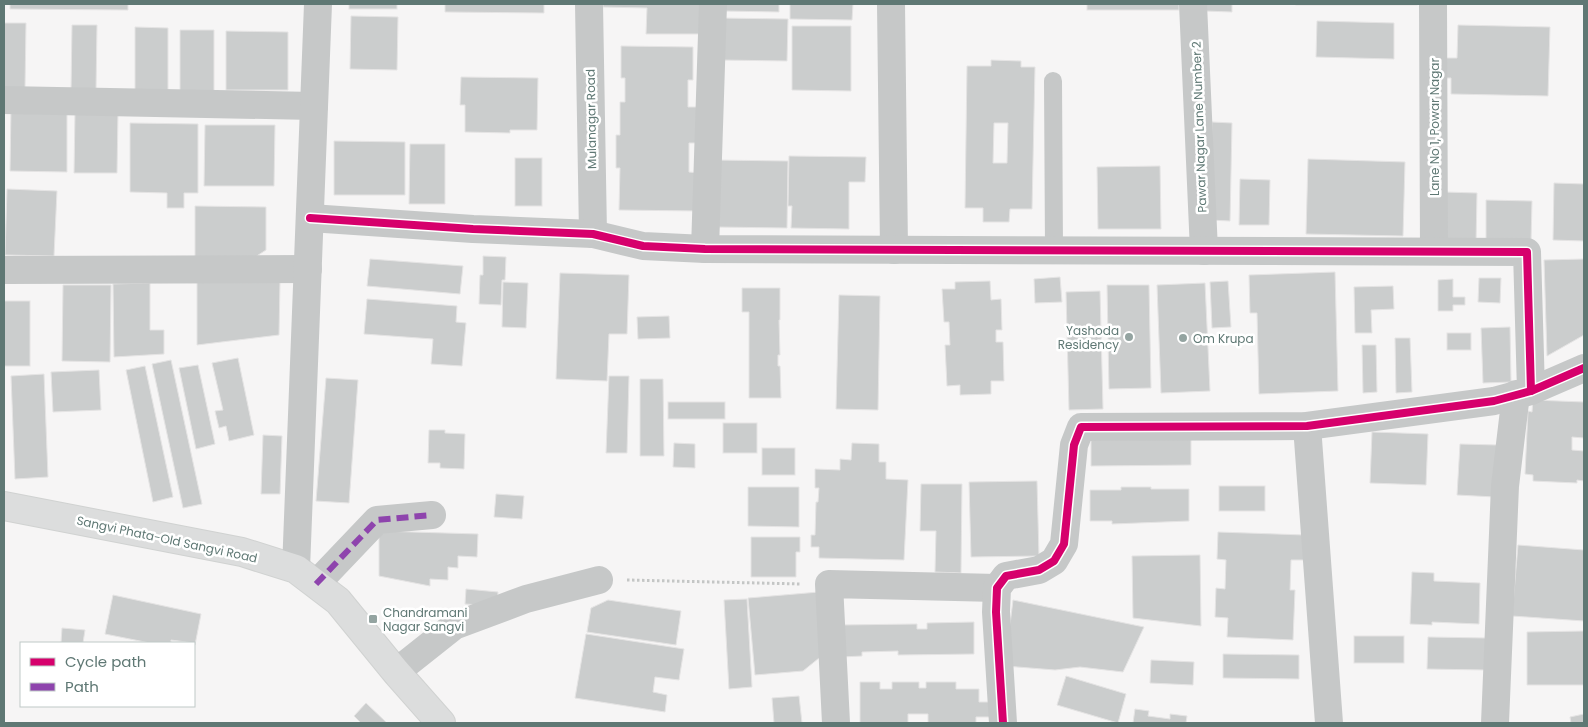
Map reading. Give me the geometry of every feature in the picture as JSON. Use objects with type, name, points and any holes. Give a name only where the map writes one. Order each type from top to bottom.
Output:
[{"type":"main road","name":"Sangvi Phata-Old Sangvi Road","points":[[4,506],[242,552],[306,576],[338,601],[441,723]]},
{"type":"street","points":[[306,576],[308,269],[318,4]]},
{"type":"street","name":"Mulanagar Road","points":[[589,4],[593,234]]},
{"type":"street","points":[[705,249],[713,4]]},
{"type":"street","points":[[891,4],[894,250]]},
{"type":"street","name":"Pawar Nagar Lane Number 2","points":[[1193,4],[1204,251]]},
{"type":"street","name":"Lane No 1, Powar Nagar","points":[[1432,4],[1434,251]]},
{"type":"street","points":[[4,100],[314,106]]},
{"type":"street","points":[[310,218],[473,229],[593,234],[643,246],[705,249],[1527,252],[1524,393],[1505,486],[1496,723]]},
{"type":"street","points":[[4,270],[308,269]]},
{"type":"street","points":[[1003,723],[996,612],[997,588],[1006,576],[1039,570],[1054,561],[1064,544],[1074,445],[1081,427],[1307,426],[1494,400],[1524,393],[1584,368]]},
{"type":"street","points":[[1307,426],[1329,723]]},
{"type":"street","points":[[306,576],[377,520],[432,515]]},
{"type":"street","points":[[396,672],[454,626],[526,599],[599,580]]},
{"type":"street","points":[[836,723],[829,584],[997,588]]},
{"type":"lane","points":[[1053,82],[1054,250]]},
{"type":"path","points":[[599,580],[829,584]]},
{"type":"building","points":[[10,4],[128,4],[128,10],[10,9]]},
{"type":"building","points":[[349,4],[397,4],[397,9],[349,9]]},
{"type":"building","points":[[445,4],[544,4],[544,13],[445,12]]},
{"type":"building","points":[[603,4],[704,4],[704,34],[646,34],[647,8],[603,7]]},
{"type":"building","points":[[722,4],[779,4],[779,12],[722,11]]},
{"type":"building","points":[[790,4],[853,4],[852,20],[790,19]]},
{"type":"building","points":[[1087,4],[1179,4],[1179,10],[1087,10]]},
{"type":"building","points":[[1205,4],[1232,4],[1232,12],[1205,11]]},
{"type":"building","points":[[1417,4],[1417,5],[1296,5]]},
{"type":"building","points":[[351,16],[398,17],[397,70],[350,69]]},
{"type":"building","points":[[720,18],[788,19],[787,61],[720,60]]},
{"type":"building","points":[[1317,21],[1394,23],[1394,59],[1316,57]]},
{"type":"building","points":[[4,23],[26,23],[25,88],[4,88]]},
{"type":"building","points":[[72,25],[97,25],[96,91],[71,91]]},
{"type":"building","points":[[1458,25],[1550,27],[1548,96],[1451,94],[1451,78],[1446,78],[1446,58],[1457,58]]},
{"type":"building","points":[[792,26],[851,26],[851,91],[792,90]]},
{"type":"building","points":[[135,27],[168,28],[168,93],[135,93]]},
{"type":"building","points":[[180,30],[214,30],[214,93],[180,92]]},
{"type":"building","points":[[226,31],[288,32],[288,90],[226,90]]},
{"type":"building","points":[[621,46],[693,47],[693,80],[688,80],[688,107],[699,107],[699,143],[689,143],[689,172],[699,173],[698,211],[619,210],[620,168],[616,168],[616,135],[620,135],[620,102],[625,102],[625,78],[621,78]]},
{"type":"building","points":[[991,60],[1021,61],[1021,67],[1035,67],[1032,209],[1010,209],[1009,222],[983,222],[983,208],[965,208],[967,66],[991,66]],"holes":[[[994,123],[1008,123],[1007,163],[993,163]]]},
{"type":"building","points":[[461,77],[538,78],[537,130],[510,130],[510,133],[465,132],[465,105],[460,105]]},
{"type":"building","points":[[11,108],[67,109],[67,172],[10,171]]},
{"type":"building","points":[[75,112],[118,112],[117,173],[74,173]]},
{"type":"building","points":[[1212,122],[1232,123],[1230,221],[1210,220]]},
{"type":"building","points":[[130,123],[198,124],[198,193],[184,193],[184,208],[167,208],[167,193],[130,192]]},
{"type":"building","points":[[205,125],[275,125],[274,186],[204,186]]},
{"type":"building","points":[[334,141],[405,142],[405,195],[334,195]]},
{"type":"building","points":[[410,144],[445,144],[445,204],[409,204]]},
{"type":"building","points":[[789,156],[866,157],[865,182],[849,182],[849,229],[791,228],[792,206],[788,206]]},
{"type":"building","points":[[515,158],[542,158],[542,206],[515,206]]},
{"type":"building","points":[[1308,159],[1405,162],[1403,236],[1306,234]]},
{"type":"building","points":[[715,160],[788,161],[787,228],[715,227]]},
{"type":"building","points":[[1160,166],[1161,229],[1098,229],[1097,167]]},
{"type":"building","points":[[1240,179],[1270,180],[1269,225],[1239,225]]},
{"type":"building","points":[[1554,183],[1584,184],[1584,241],[1553,240]]},
{"type":"building","points":[[7,189],[57,191],[54,256],[5,255]]},
{"type":"building","points":[[1444,192],[1477,193],[1476,244],[1443,243]]},
{"type":"building","points":[[1486,200],[1532,201],[1531,242],[1486,240]]},
{"type":"building","points":[[195,206],[266,207],[266,250],[246,263],[195,263]]},
{"type":"building","points":[[483,256],[506,257],[505,280],[502,280],[501,305],[479,304],[480,275],[483,275]]},
{"type":"building","points":[[370,259],[463,266],[460,294],[367,286]]},
{"type":"building","points":[[1584,259],[1584,335],[1547,356],[1544,260]]},
{"type":"building","points":[[1335,272],[1338,391],[1259,394],[1257,313],[1250,313],[1249,275]]},
{"type":"building","points":[[560,273],[629,275],[627,334],[609,334],[607,381],[556,379]]},
{"type":"building","points":[[1060,277],[1062,302],[1035,303],[1034,279]]},
{"type":"building","points":[[1479,278],[1501,278],[1500,303],[1478,302]]},
{"type":"building","points":[[1453,279],[1453,297],[1465,297],[1465,305],[1453,305],[1453,311],[1438,311],[1438,280]]},
{"type":"building","points":[[197,281],[280,281],[279,335],[197,345]]},
{"type":"building","points":[[990,281],[991,300],[1001,299],[1002,330],[996,330],[996,342],[1003,342],[1004,381],[991,381],[991,394],[960,395],[960,385],[947,386],[945,345],[950,345],[949,322],[944,322],[942,289],[955,289],[955,282]]},
{"type":"building","points":[[1228,281],[1231,327],[1212,328],[1210,282]]},
{"type":"building","points":[[503,282],[528,283],[526,328],[502,327]]},
{"type":"building","points":[[150,283],[150,330],[164,330],[164,354],[114,357],[113,284]]},
{"type":"building","name":"Om Krupa","points":[[1205,283],[1210,391],[1161,393],[1157,285]]},
{"type":"building","points":[[63,285],[111,285],[110,362],[62,361]]},
{"type":"building","name":"Yashoda Residency","points":[[1107,285],[1149,285],[1151,388],[1109,389]]},
{"type":"building","points":[[1393,286],[1394,309],[1371,310],[1372,333],[1355,333],[1354,287]]},
{"type":"building","points":[[742,288],[780,288],[780,355],[778,355],[778,366],[780,366],[781,398],[749,398],[749,312],[742,312]]},
{"type":"building","points":[[1100,291],[1103,409],[1069,410],[1066,292]]},
{"type":"building","points":[[839,295],[880,296],[878,410],[836,409]]},
{"type":"building","points":[[367,299],[457,306],[456,322],[466,323],[462,366],[431,364],[433,339],[364,334]]},
{"type":"building","points":[[4,301],[30,301],[30,366],[4,366]]},
{"type":"building","points":[[669,316],[670,338],[638,339],[637,317]]},
{"type":"building","points":[[1510,327],[1511,382],[1483,383],[1481,328]]},
{"type":"building","points":[[1447,333],[1471,333],[1471,350],[1447,350]]},
{"type":"building","points":[[1395,338],[1410,338],[1412,392],[1396,393]]},
{"type":"building","points":[[1362,345],[1376,345],[1377,392],[1363,393]]},
{"type":"building","points":[[238,358],[254,435],[229,441],[226,426],[219,428],[215,411],[223,410],[212,363]]},
{"type":"building","points":[[171,360],[202,504],[183,508],[152,364]]},
{"type":"building","points":[[198,365],[215,444],[196,449],[179,368]]},
{"type":"building","points":[[145,366],[173,497],[153,502],[126,370]]},
{"type":"building","points":[[99,370],[101,410],[53,412],[51,372]]},
{"type":"building","points":[[44,374],[48,477],[15,479],[11,376]]},
{"type":"building","points":[[609,376],[629,376],[627,453],[606,453]]},
{"type":"building","points":[[326,378],[358,380],[349,503],[316,501]]},
{"type":"building","points":[[640,379],[663,379],[664,456],[640,456]]},
{"type":"building","points":[[1533,400],[1584,402],[1584,438],[1572,437],[1572,450],[1584,451],[1584,481],[1577,480],[1577,483],[1533,481],[1533,475],[1525,474],[1528,411],[1532,412]]},
{"type":"building","points":[[668,402],[725,402],[725,419],[668,419]]},
{"type":"building","points":[[723,423],[757,423],[757,453],[723,453]]},
{"type":"building","points":[[429,430],[445,430],[445,433],[465,434],[464,469],[440,468],[440,463],[428,463]]},
{"type":"building","points":[[1372,432],[1428,434],[1426,485],[1370,483]]},
{"type":"building","points":[[263,435],[282,436],[280,494],[261,494]]},
{"type":"building","points":[[1191,439],[1191,465],[1091,466],[1091,440]]},
{"type":"building","points":[[674,443],[695,444],[695,468],[673,467]]},
{"type":"building","points":[[852,443],[879,444],[879,462],[886,462],[886,479],[908,480],[904,560],[819,558],[819,547],[811,547],[811,535],[815,535],[816,502],[818,502],[819,488],[815,488],[815,469],[840,470],[840,459],[851,460]]},
{"type":"building","points":[[1460,444],[1497,445],[1495,497],[1457,495]]},
{"type":"building","points":[[762,448],[795,448],[795,475],[762,475]]},
{"type":"building","points":[[1037,481],[1039,556],[971,557],[969,482]]},
{"type":"building","points":[[921,484],[962,484],[961,573],[935,572],[936,531],[920,531]]},
{"type":"building","points":[[1219,486],[1265,486],[1265,511],[1219,511]]},
{"type":"building","points":[[748,487],[799,487],[799,527],[748,526]]},
{"type":"building","points":[[1121,487],[1189,489],[1189,521],[1112,524],[1112,521],[1090,521],[1090,490],[1121,490]]},
{"type":"building","points":[[496,494],[524,496],[522,519],[494,517]]},
{"type":"building","points":[[379,531],[478,534],[477,557],[458,556],[458,568],[448,567],[448,580],[430,579],[430,586],[379,576]]},
{"type":"building","points":[[1218,532],[1305,535],[1304,560],[1291,560],[1290,590],[1295,590],[1293,640],[1227,637],[1228,618],[1215,617],[1216,588],[1225,589],[1226,560],[1217,559]]},
{"type":"building","points":[[751,537],[800,537],[800,552],[796,552],[796,577],[751,577]]},
{"type":"building","points":[[1518,545],[1584,550],[1584,621],[1512,616]]},
{"type":"building","points":[[1200,555],[1201,626],[1133,618],[1132,556]]},
{"type":"building","points":[[1412,572],[1434,573],[1434,581],[1480,583],[1479,624],[1432,622],[1432,625],[1410,624]]},
{"type":"building","points":[[466,589],[498,592],[497,606],[465,604]]},
{"type":"building","points":[[819,592],[824,654],[803,671],[755,675],[748,598]]},
{"type":"building","points":[[113,595],[201,614],[195,645],[195,642],[171,640],[171,642],[145,642],[105,634]]},
{"type":"building","points":[[747,599],[752,687],[729,689],[724,600]]},
{"type":"building","points":[[608,600],[681,611],[676,645],[587,632],[591,608]]},
{"type":"building","points":[[1013,600],[1144,627],[1123,672],[1080,667],[1055,670],[1005,666]]},
{"type":"building","points":[[974,622],[974,654],[898,655],[898,651],[862,652],[862,656],[841,657],[841,625],[917,624],[917,629],[927,629],[927,623]]},
{"type":"building","points":[[62,628],[85,630],[83,642],[61,642]]},
{"type":"building","points":[[1584,631],[1584,685],[1527,685],[1527,632]]},
{"type":"building","points":[[586,634],[684,649],[679,680],[655,677],[653,692],[667,695],[665,712],[575,698]]},
{"type":"building","points":[[1354,636],[1404,636],[1404,663],[1354,663]]},
{"type":"building","points":[[1428,637],[1486,638],[1486,670],[1427,669]]},
{"type":"building","points":[[1223,654],[1299,655],[1299,679],[1223,678]]},
{"type":"building","points":[[1151,660],[1194,662],[1193,685],[1150,683]]},
{"type":"building","points":[[1066,676],[1126,694],[1118,723],[1057,705]]},
{"type":"building","points":[[860,682],[880,682],[880,689],[892,689],[892,682],[919,682],[919,688],[926,688],[926,682],[956,682],[956,689],[979,689],[979,702],[995,702],[995,717],[976,717],[976,723],[928,723],[928,714],[908,714],[908,723],[860,723]]},
{"type":"building","points":[[799,696],[802,723],[774,723],[772,698]]},
{"type":"building","points":[[366,703],[387,723],[361,723],[354,716]]},
{"type":"building","points":[[1135,709],[1149,711],[1148,716],[1170,719],[1170,714],[1187,716],[1186,723],[1133,723]]},
{"type":"building","points":[[1584,714],[1584,723],[1571,723],[1570,717]]},
{"type":"marked path","points":[[316,584],[377,520],[432,515]]},
{"type":"cycle path","points":[[310,218],[473,229],[593,234],[643,246],[705,249],[1527,252],[1531,391]]},
{"type":"cycle path","points":[[1003,723],[996,612],[997,588],[1006,576],[1039,570],[1054,561],[1064,544],[1074,445],[1081,427],[1307,426],[1494,401],[1531,391],[1584,368]]},
{"type":"place","name":"Yashoda Residency","points":[[1129,337]]},
{"type":"place","name":"Om Krupa","points":[[1183,338]]},
{"type":"place","name":"Chandramani Nagar Sangvi","points":[[373,619]]}]
